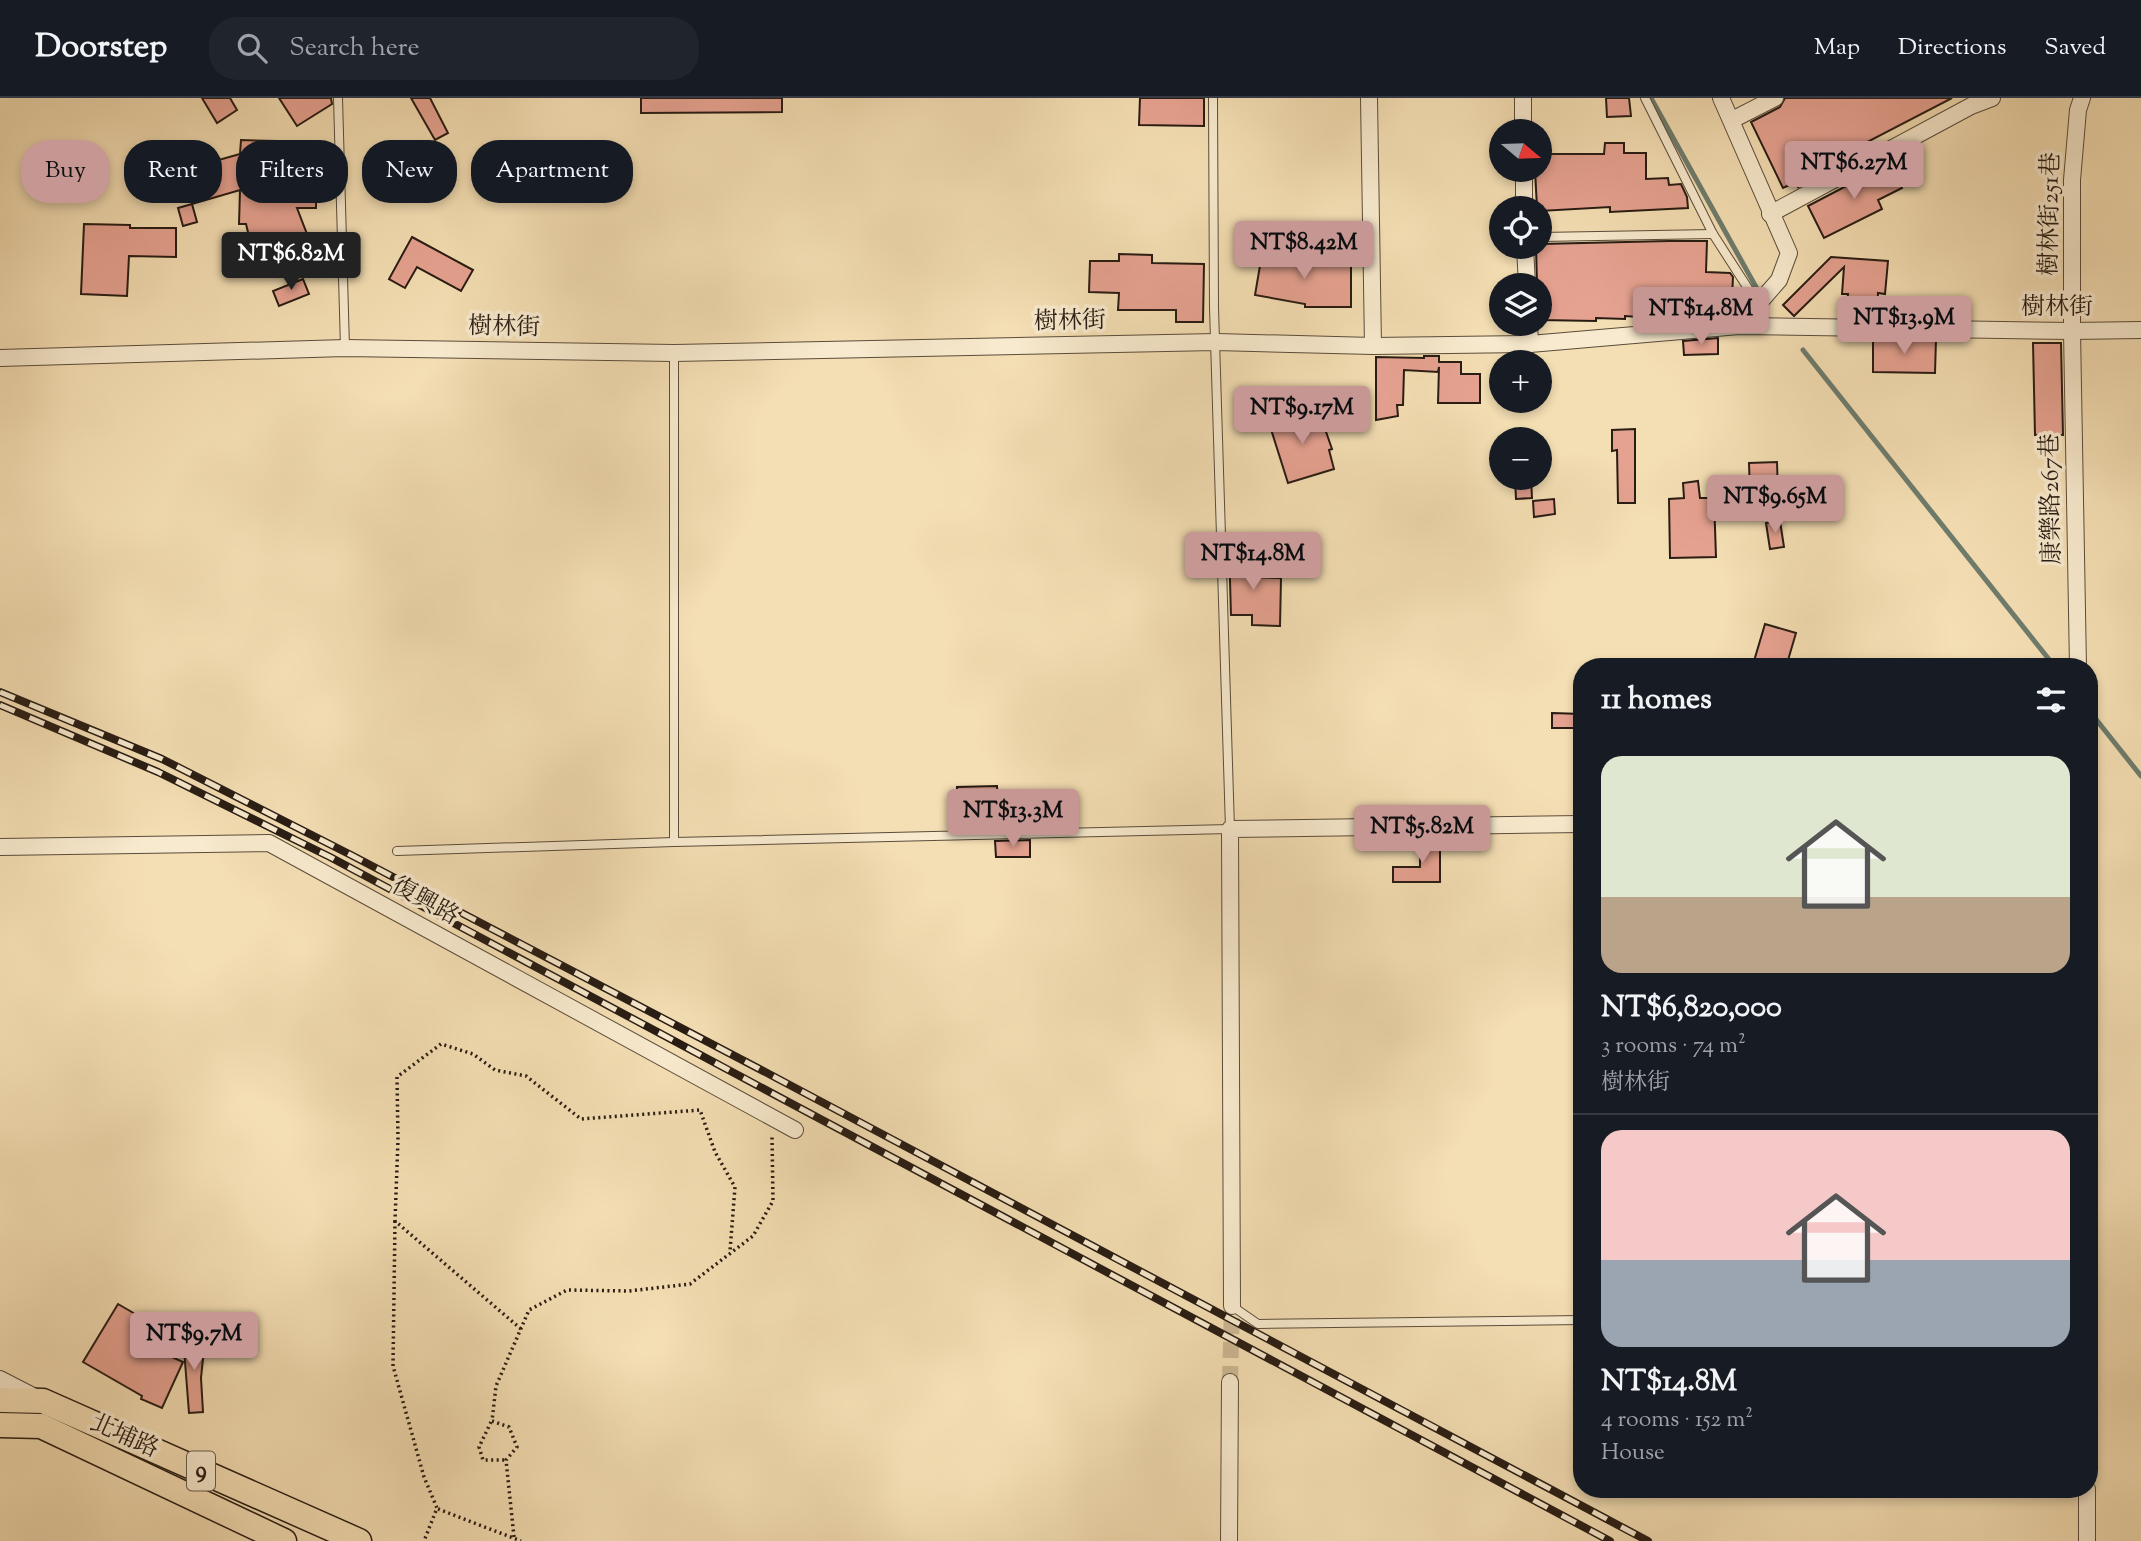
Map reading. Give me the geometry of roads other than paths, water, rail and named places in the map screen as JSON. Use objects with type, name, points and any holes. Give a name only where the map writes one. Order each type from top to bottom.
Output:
[{"type":"main road","name":"9","points":[[0,1400],[43,1401]]},
{"type":"main road","name":"北埔路","points":[[43,1401],[359,1541]]},
{"type":"main road","name":"9","points":[[0,1425],[41,1426]]},
{"type":"main road","name":"北埔路","points":[[41,1426],[284,1541]]},
{"type":"street","points":[[1369,98],[1373,346]]},
{"type":"street","points":[[1523,98],[1523,119]]},
{"type":"street","points":[[1721,98],[1789,253],[1779,280],[1739,326]]},
{"type":"street","points":[[1731,120],[1775,98]]},
{"type":"street","points":[[1770,214],[1969,102],[1992,98]]},
{"type":"street","name":"樹林街251巷","points":[[2072,331],[2072,180],[2078,110],[2082,98]]},
{"type":"street","name":"樹林街","points":[[0,358],[345,348],[674,353],[1216,342],[1373,346],[1530,344],[1739,326],[2141,330]]},
{"type":"street","name":"康樂路267巷","points":[[2072,331],[2078,658]]},
{"type":"street","points":[[1530,336],[1530,344]]},
{"type":"street","points":[[1232,1306],[1230,829],[1573,824]]},
{"type":"street","name":"復興路","points":[[0,847],[269,843],[795,1130]]},
{"type":"street","name":"北埔路","points":[[0,1379],[43,1401]]},
{"type":"street","points":[[1229,1541],[1230,1382]]},
{"type":"street","points":[[41,1426],[43,1401]]},
{"type":"street","points":[[2087,1541],[2088,1498]]},
{"type":"lane","points":[[338,98],[345,348]]},
{"type":"lane","points":[[397,851],[1230,829],[1216,342],[1213,98]]},
{"type":"lane","points":[[1646,98],[1713,234],[1751,293],[1739,326]]},
{"type":"lane","points":[[1552,237],[1713,234]]},
{"type":"lane","points":[[674,353],[674,842]]},
{"type":"lane","points":[[1232,1306],[1258,1324],[1573,1320]]},
{"type":"waterway","points":[[1651,98],[1761,296]]},
{"type":"waterway","points":[[1803,350],[2048,658]]},
{"type":"waterway","points":[[2098,722],[2141,776]]},
{"type":"tunnel","points":[[1230,1382],[1232,1306]]},
{"type":"railway","points":[[0,692],[162,759],[353,856],[1648,1541]]},
{"type":"railway","points":[[0,705],[158,772],[330,857],[1610,1541]]}]
